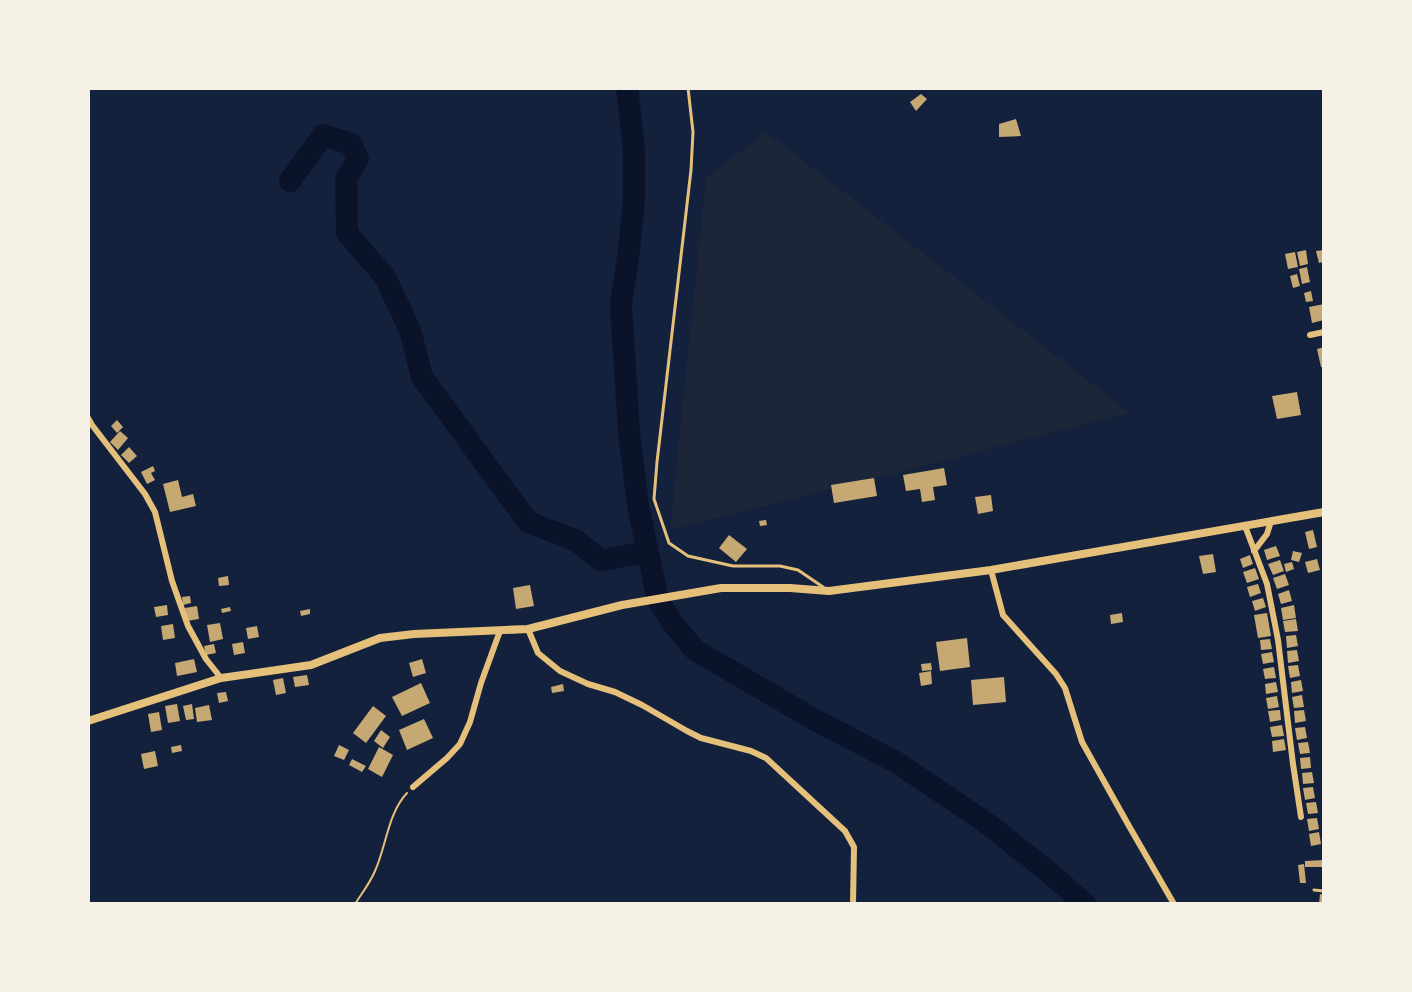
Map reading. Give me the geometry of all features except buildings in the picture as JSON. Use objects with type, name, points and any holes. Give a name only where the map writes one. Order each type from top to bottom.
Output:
[{"type":"street","points":[[1310,335],[1323,332]]},
{"type":"street","points":[[88,418],[145,494],[154,512],[172,581],[188,626],[206,659],[221,678]]},
{"type":"street","points":[[88,721],[221,678],[311,665],[380,638],[414,634],[528,629],[622,605],[721,588],[790,588],[829,591],[991,570],[1323,512]]},
{"type":"street","points":[[1254,551],[1267,534],[1271,521]]},
{"type":"street","points":[[1245,526],[1267,584],[1278,640],[1301,817]]},
{"type":"street","points":[[991,570],[1003,615],[1056,674],[1065,688],[1082,742],[1174,903]]},
{"type":"street","points":[[528,629],[538,653],[560,671],[588,684],[615,692],[701,738],[751,751],[766,758],[845,831],[854,848],[853,903]]},
{"type":"street","points":[[413,787],[460,744],[470,722],[500,631]]},
{"type":"lane","points":[[688,88],[693,132],[691,170],[654,499],[669,543],[688,556],[733,566],[780,566],[798,570],[829,591]]},
{"type":"lane","points":[[1314,890],[1323,891]]},
{"type":"path","points":[[355,903],[375,872],[394,811],[401,799],[413,787]]},
{"type":"shaded area","points":[[766,132],[1130,413],[670,530],[706,178]]},
{"type":"waterway","points":[[627,88],[634,150],[634,199],[621,304],[629,433],[638,505],[658,600],[675,626],[695,650],[815,720],[896,762],[985,822],[1044,868],[1085,904]]},
{"type":"waterway","points":[[290,181],[323,135],[351,144],[358,159],[346,179],[347,233],[385,277],[410,330],[422,377],[528,522],[575,540],[601,560],[647,552]]}]
